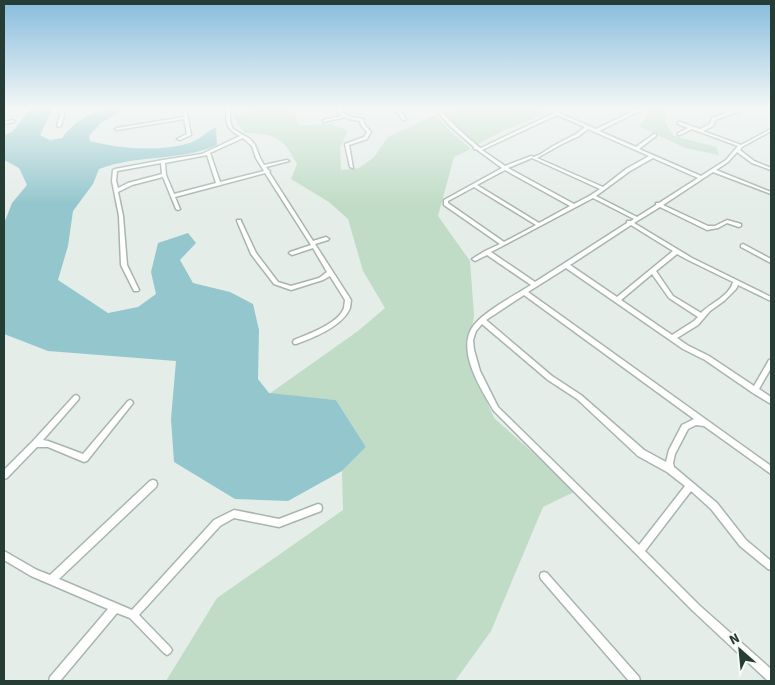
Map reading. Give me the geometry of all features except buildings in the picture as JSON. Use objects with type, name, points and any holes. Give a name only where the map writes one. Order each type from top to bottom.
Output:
[{"type":"street","points":[[136,290],[124,265],[121,216],[113,175],[114,170],[208,153],[236,140]]},
{"type":"street","points":[[247,140],[253,144],[256,154],[348,300],[348,308],[333,324],[296,342]]},
{"type":"street","points":[[352,167],[347,144],[360,140]]},
{"type":"street","points":[[466,140],[503,169],[573,206]]},
{"type":"street","points":[[475,148],[482,149],[501,140]]},
{"type":"street","points":[[502,243],[446,204],[446,200],[503,169],[544,155],[557,144],[569,140]]},
{"type":"street","points":[[616,140],[699,177]]},
{"type":"street","points":[[636,149],[648,140]]},
{"type":"street","points":[[722,140],[739,148],[752,162],[771,169]]},
{"type":"street","points":[[753,140],[739,148],[727,161],[699,177],[482,320],[473,331],[472,358],[479,382],[496,409],[540,455],[696,608],[771,676]]},
{"type":"street","points":[[208,153],[219,184]]},
{"type":"street","points":[[474,259],[593,196],[602,188],[653,156]]},
{"type":"street","points":[[536,157],[602,188]]},
{"type":"street","points":[[172,196],[219,184],[288,160]]},
{"type":"street","points":[[164,161],[164,175],[178,209]]},
{"type":"street","points":[[713,170],[771,193]]},
{"type":"street","points":[[116,191],[130,184],[164,175]]},
{"type":"street","points":[[474,185],[540,225]]},
{"type":"street","points":[[593,196],[633,220],[677,251],[771,299]]},
{"type":"street","points":[[658,204],[707,228],[716,227],[727,221],[739,225]]},
{"type":"street","points":[[239,221],[254,254],[276,283],[291,288],[321,279],[331,272]]},
{"type":"street","points":[[292,253],[326,239]]},
{"type":"street","points":[[743,246],[771,261]]},
{"type":"street","points":[[617,300],[677,251]]},
{"type":"street","points":[[487,252],[535,285]]},
{"type":"street","points":[[566,265],[672,338],[724,369],[771,401]]},
{"type":"street","points":[[653,271],[671,297],[702,317]]},
{"type":"street","points":[[672,338],[702,317],[708,309],[732,292],[736,280]]},
{"type":"street","points":[[524,292],[771,470]]},
{"type":"street","points":[[482,320],[550,378],[579,397],[641,453],[670,469],[720,512],[743,543],[771,566]]},
{"type":"street","points":[[755,391],[771,362]]},
{"type":"street","points":[[4,475],[36,443],[76,398]]},
{"type":"street","points":[[36,443],[48,444],[84,458],[130,403]]},
{"type":"street","points":[[670,469],[671,455],[682,438],[685,427],[695,422],[707,423]]},
{"type":"street","points":[[51,580],[153,484]]},
{"type":"street","points":[[640,551],[689,487]]},
{"type":"street","points":[[133,615],[217,523],[234,514],[279,523],[318,508]]},
{"type":"street","points":[[4,555],[51,580],[133,615],[167,650]]},
{"type":"street","points":[[544,576],[635,681]]},
{"type":"street","points":[[54,681],[115,608]]},
{"type":"green space","points":[[279,140],[344,140],[340,147],[341,170],[359,168],[374,157],[386,140],[460,140],[471,149],[454,157],[438,216],[470,261],[474,315],[467,357],[494,418],[576,491],[543,507],[491,631],[455,681],[166,681],[217,598],[343,510],[342,471],[366,447],[336,400],[269,394],[358,331],[385,308],[363,271],[348,219],[329,202],[291,179],[297,164]]},
{"type":"green space","points":[[470,140],[486,140],[476,145]]},
{"type":"green space","points":[[668,140],[689,140],[716,147],[719,155],[685,148]]},
{"type":"water","points":[[4,140],[90,140],[127,148],[166,148],[197,140],[217,140],[217,145],[188,154],[129,161],[99,169],[93,184],[73,211],[68,246],[58,280],[108,313],[138,307],[156,294],[151,272],[158,243],[188,233],[196,243],[180,260],[193,283],[230,292],[253,304],[259,330],[258,379],[269,393],[336,400],[366,447],[342,471],[288,501],[235,499],[174,462],[171,419],[176,361],[48,351],[4,334],[5,221],[12,203],[27,185],[19,168],[4,160]]}]
